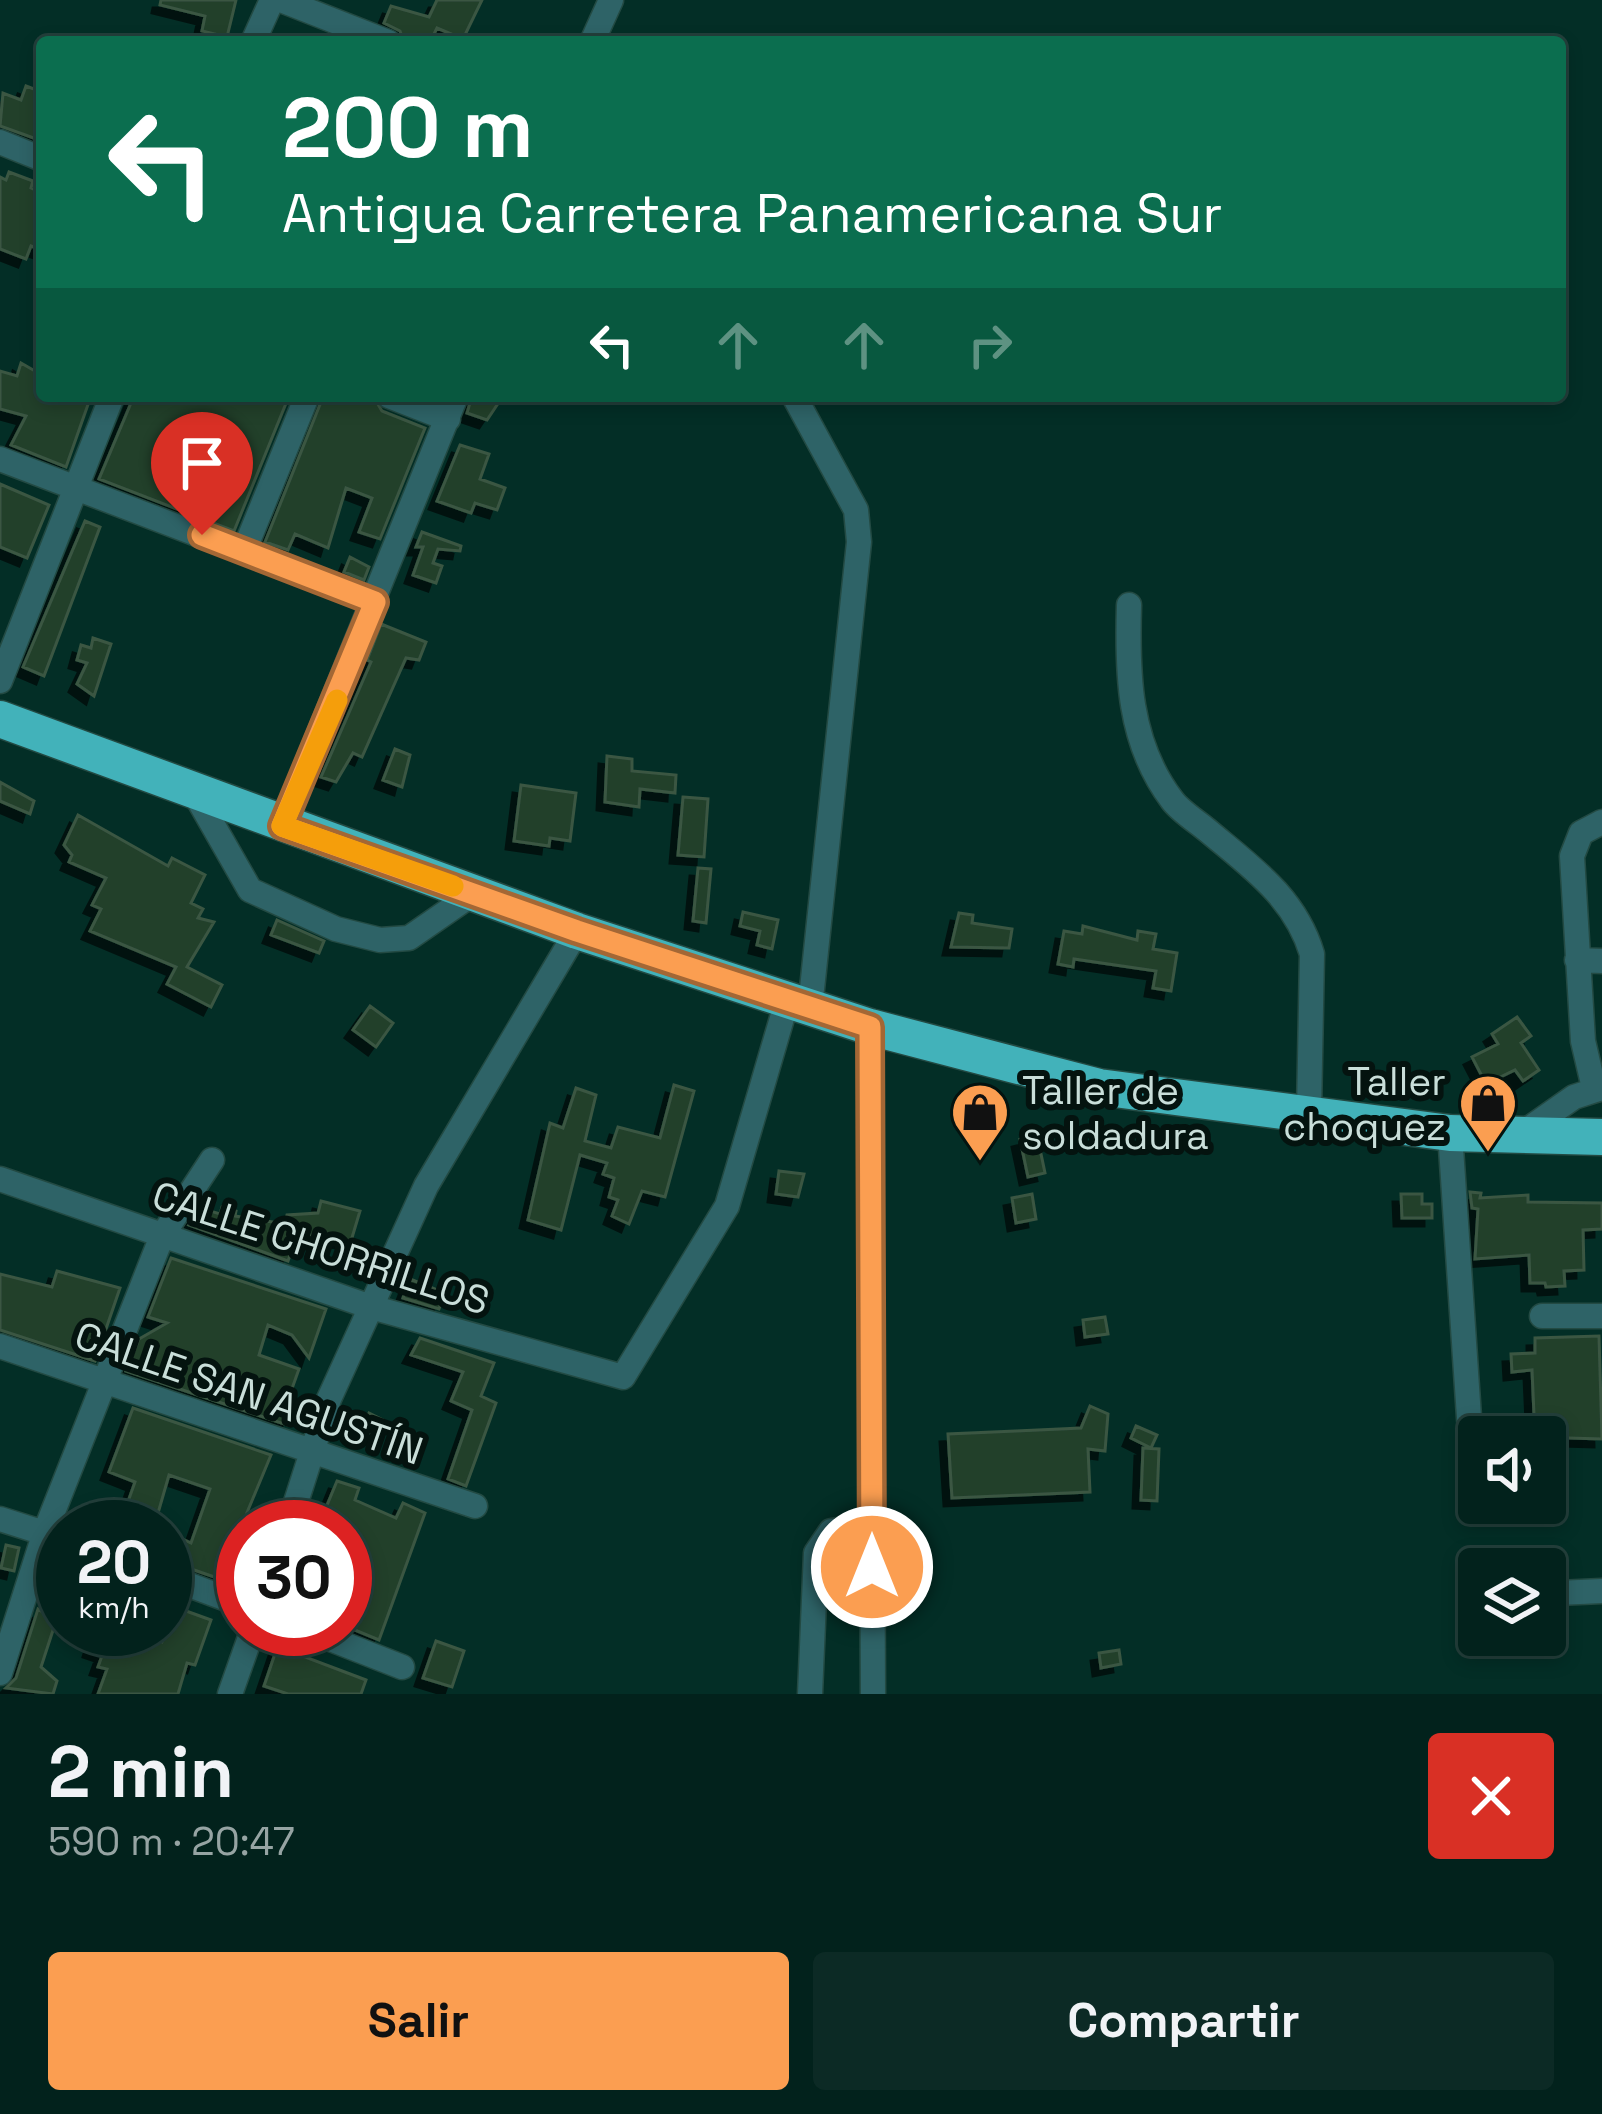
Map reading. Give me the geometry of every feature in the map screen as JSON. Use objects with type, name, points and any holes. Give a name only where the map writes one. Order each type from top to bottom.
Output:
[{"type":"highway","points":[[0,718],[282,826],[577,931],[870,1027],[1100,1087],[1450,1133],[1602,1137]]},
{"type":"street","points":[[256,36],[272,0]]},
{"type":"street","points":[[281,0],[373,36]]},
{"type":"street","points":[[595,36],[611,0]]},
{"type":"street","points":[[0,142],[36,157]]},
{"type":"street","points":[[1,676],[109,402]]},
{"type":"street","points":[[244,550],[305,402]]},
{"type":"street","points":[[797,402],[856,510],[859,542],[798,1004]]},
{"type":"street","points":[[282,826],[452,407]]},
{"type":"street","points":[[0,459],[375,602]]},
{"type":"street","points":[[1129,605],[1126,679],[1134,717],[1172,801],[1269,882],[1294,908],[1305,931],[1312,954],[1309,1112]]},
{"type":"street","points":[[194,792],[250,890],[336,929],[380,940],[409,938],[474,893]]},
{"type":"street","points":[[1518,1136],[1598,1088],[1583,1041],[1590,960],[1572,856],[1581,833],[1602,822]]},
{"type":"street","points":[[297,1500],[329,1399],[426,1186],[577,931]]},
{"type":"street","name":"CALLE CHORRILLOS","points":[[0,1179],[371,1306],[623,1377],[727,1206],[798,1004]]},
{"type":"street","points":[[870,1027],[873,1694]]},
{"type":"street","points":[[1450,1133],[1469,1416]]},
{"type":"street","points":[[67,1500],[162,1236],[212,1160]]},
{"type":"street","points":[[1542,1316],[1602,1316]]},
{"type":"street","name":"CALLE SAN AGUSTÍN","points":[[0,1346],[312,1456],[475,1506]]},
{"type":"street","points":[[0,1520],[36,1531]]},
{"type":"street","points":[[810,1694],[816,1552],[831,1531],[872,1525]]},
{"type":"street","points":[[0,1673],[36,1582]]},
{"type":"street","points":[[1566,1593],[1602,1591]]},
{"type":"street","points":[[372,1655],[402,1667]]},
{"type":"street","points":[[230,1694],[243,1656]]},
{"type":"building","points":[[161,0],[236,0],[227,36],[202,31],[205,16],[160,5]]},
{"type":"building","points":[[437,0],[482,0],[464,36],[437,28],[433,36],[402,36],[384,23],[391,6],[429,17]]},
{"type":"building","points":[[26,86],[36,90],[36,139],[0,126],[3,93],[21,100]]},
{"type":"building","points":[[9,172],[33,181],[31,188],[36,190],[36,248],[31,246],[26,259],[0,249],[0,177],[6,180]]},
{"type":"building","points":[[21,363],[36,372],[36,402],[89,402],[66,467],[11,445],[26,416],[0,409],[0,371],[17,376]]},
{"type":"building","points":[[131,402],[287,402],[234,531],[99,479]]},
{"type":"building","points":[[321,402],[377,402],[382,411],[425,428],[380,539],[359,532],[372,498],[346,488],[328,548],[295,534],[288,550],[265,542]]},
{"type":"building","points":[[470,402],[499,402],[487,420],[467,413]]},
{"type":"building","points":[[460,445],[489,454],[480,479],[505,488],[497,510],[475,503],[471,513],[437,501]]},
{"type":"building","points":[[0,484],[49,505],[27,558],[0,547]]},
{"type":"building","points":[[85,521],[100,527],[44,676],[23,667]]},
{"type":"building","points":[[422,532],[461,546],[460,551],[438,549],[433,563],[442,566],[436,583],[413,575],[423,547],[416,547]]},
{"type":"building","points":[[350,557],[369,567],[364,580],[344,572]]},
{"type":"building","points":[[381,624],[426,642],[419,660],[406,658],[362,757],[353,753],[336,782],[321,777],[371,662],[367,660]]},
{"type":"building","points":[[93,638],[111,644],[94,696],[77,684],[87,663],[77,660],[81,645],[91,648]]},
{"type":"building","points":[[395,749],[410,755],[402,787],[383,780]]},
{"type":"building","points":[[607,756],[632,759],[632,771],[676,775],[675,793],[640,789],[639,807],[605,802]]},
{"type":"building","points":[[0,782],[34,801],[30,814],[0,801]]},
{"type":"building","points":[[521,785],[576,793],[570,841],[550,838],[549,846],[514,841]]},
{"type":"building","points":[[683,797],[708,799],[704,857],[678,855]]},
{"type":"building","points":[[78,815],[168,866],[172,858],[205,875],[191,903],[203,909],[198,918],[214,922],[187,967],[222,985],[211,1007],[167,984],[176,967],[90,931],[101,909],[92,905],[106,878],[69,862],[72,855],[64,845]]},
{"type":"building","points":[[698,868],[711,869],[706,923],[693,921]]},
{"type":"building","points":[[743,912],[778,920],[772,949],[757,945],[760,931],[740,926]]},
{"type":"building","points":[[959,913],[973,915],[972,923],[1012,929],[1009,948],[951,947]]},
{"type":"building","points":[[277,920],[324,941],[319,953],[271,935]]},
{"type":"building","points":[[1083,926],[1137,940],[1138,931],[1156,934],[1153,949],[1177,953],[1171,991],[1153,988],[1156,971],[1074,959],[1073,967],[1058,964],[1064,931],[1082,934]]},
{"type":"building","points":[[370,1006],[393,1023],[376,1047],[353,1030]]},
{"type":"building","points":[[1517,1017],[1531,1036],[1521,1043],[1539,1070],[1523,1081],[1515,1070],[1486,1084],[1472,1057],[1498,1044],[1492,1034]]},
{"type":"building","points":[[674,1085],[694,1091],[665,1197],[642,1191],[629,1224],[612,1216],[618,1200],[609,1197],[614,1178],[603,1174],[607,1163],[580,1155],[561,1230],[528,1220],[550,1123],[563,1128],[576,1088],[596,1095],[585,1141],[611,1148],[618,1127],[660,1138]]},
{"type":"building","points":[[1037,1135],[1045,1173],[1028,1177],[1020,1139]]},
{"type":"building","points":[[779,1171],[804,1174],[798,1197],[776,1194]]},
{"type":"building","points":[[1470,1192],[1481,1193],[1480,1198],[1528,1195],[1528,1202],[1602,1203],[1602,1229],[1583,1230],[1584,1270],[1564,1271],[1565,1286],[1546,1287],[1545,1283],[1530,1283],[1529,1255],[1475,1259],[1478,1209],[1472,1208]]},
{"type":"building","points":[[1032,1194],[1036,1219],[1016,1223],[1012,1198]]},
{"type":"building","points":[[1401,1194],[1422,1194],[1422,1204],[1432,1204],[1432,1218],[1402,1218]]},
{"type":"building","points":[[321,1201],[360,1211],[351,1241],[298,1233],[288,1261],[189,1225],[200,1208],[220,1214],[222,1207],[236,1211],[235,1216],[285,1224],[287,1215],[318,1213]]},
{"type":"building","points":[[171,1258],[326,1309],[309,1358],[292,1335],[268,1325],[259,1355],[299,1369],[289,1397],[298,1401],[287,1425],[126,1371],[139,1339],[167,1323],[148,1317]]},
{"type":"building","points":[[57,1271],[120,1288],[95,1361],[0,1330],[0,1274],[52,1287]]},
{"type":"building","points":[[410,1279],[445,1293],[439,1309],[403,1298]]},
{"type":"building","points":[[1105,1317],[1108,1334],[1085,1337],[1083,1320]]},
{"type":"building","points":[[1599,1336],[1602,1439],[1566,1438],[1566,1416],[1534,1416],[1532,1370],[1512,1372],[1511,1354],[1535,1353],[1535,1338]]},
{"type":"building","points":[[420,1338],[494,1363],[481,1396],[496,1403],[466,1486],[448,1479],[472,1410],[451,1401],[463,1372],[411,1355]]},
{"type":"building","points":[[1090,1406],[1108,1414],[1105,1451],[1088,1449],[1090,1492],[952,1498],[948,1434],[1081,1428]]},
{"type":"building","points":[[133,1408],[271,1455],[252,1500],[216,1500],[216,1578],[192,1569],[192,1540],[210,1489],[169,1475],[162,1500],[129,1500],[135,1482],[109,1472]]},
{"type":"building","points":[[369,1413],[383,1420],[376,1436],[362,1429]]},
{"type":"building","points":[[1136,1426],[1157,1435],[1151,1448],[1131,1438]]},
{"type":"building","points":[[1143,1448],[1159,1449],[1157,1501],[1141,1500]]},
{"type":"building","points":[[337,1481],[359,1488],[355,1500],[329,1500]]},
{"type":"building","points":[[403,1503],[425,1513],[379,1640],[372,1637],[372,1507],[396,1518]]},
{"type":"building","points":[[6,1545],[19,1548],[14,1571],[1,1568]]},
{"type":"building","points":[[192,1613],[211,1620],[195,1665],[187,1663],[178,1694],[98,1694],[107,1669],[98,1667],[102,1656],[192,1656]]},
{"type":"building","points":[[36,1615],[36,1656],[45,1656],[41,1667],[57,1681],[53,1694],[6,1688],[16,1678]]},
{"type":"building","points":[[436,1641],[464,1651],[452,1687],[423,1678]]},
{"type":"building","points":[[1119,1650],[1121,1664],[1101,1668],[1099,1653]]},
{"type":"building","points":[[274,1656],[302,1656],[366,1680],[361,1694],[288,1694],[264,1686]]},
{"type":"slow traffic","points":[[337,700],[282,826],[453,886]]},
{"type":"place","name":"Taller choquez","points":[[1488,1154]]},
{"type":"place","name":"Taller de soldadura","points":[[980,1163]]},
{"type":"route","points":[[202,535],[375,602],[282,826],[577,931],[870,1027],[872,1567]]}]
